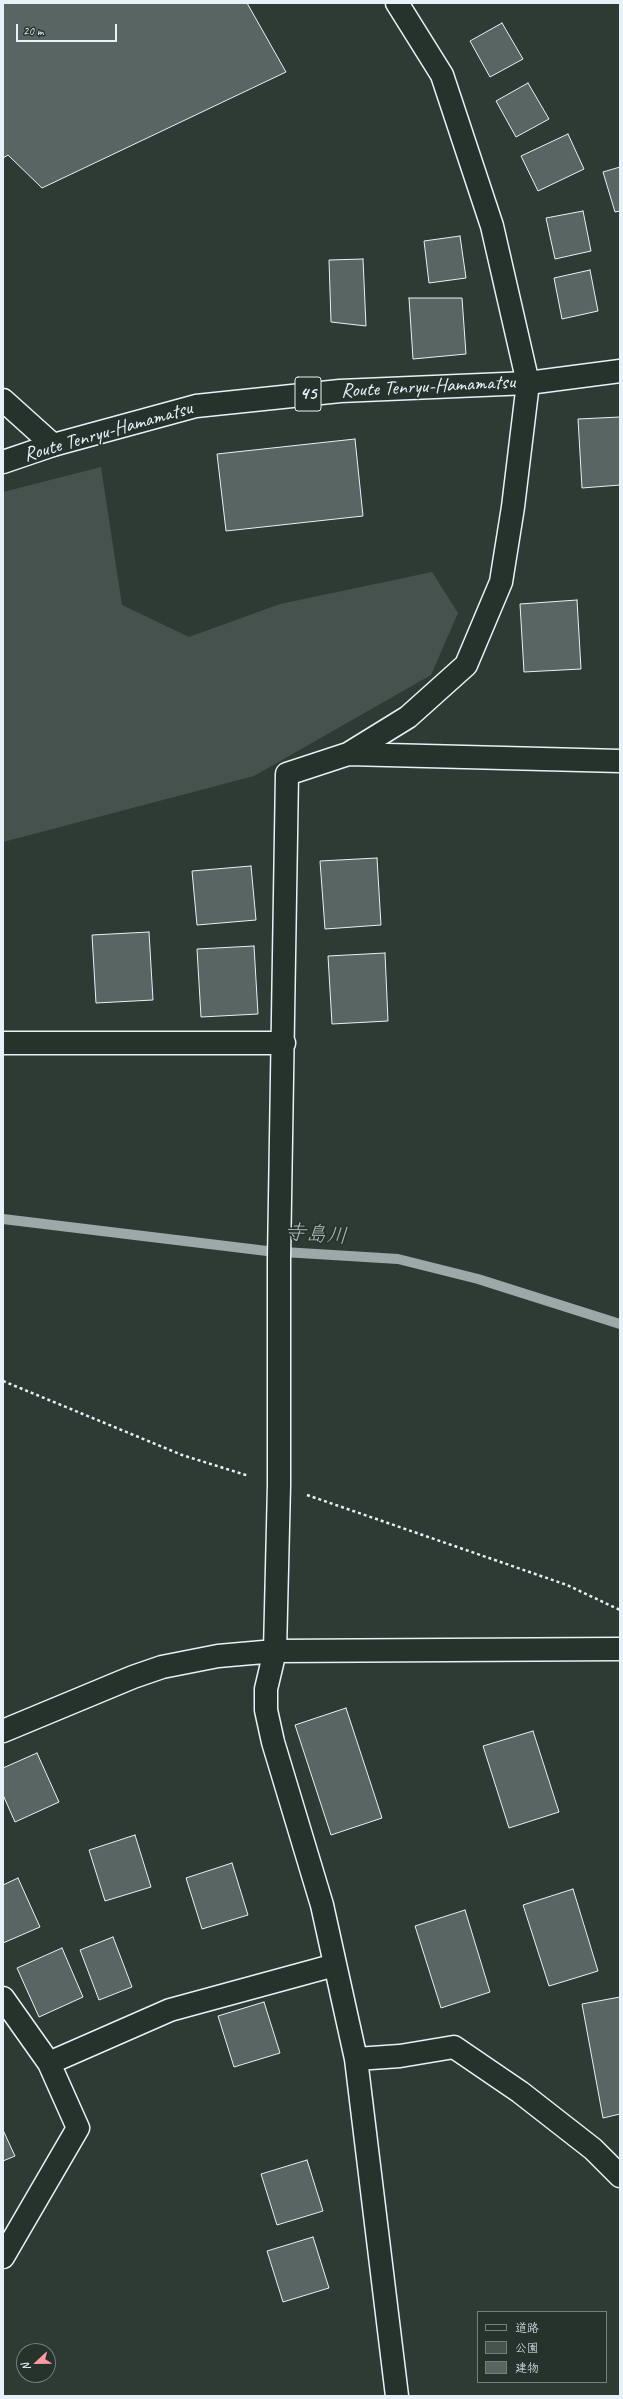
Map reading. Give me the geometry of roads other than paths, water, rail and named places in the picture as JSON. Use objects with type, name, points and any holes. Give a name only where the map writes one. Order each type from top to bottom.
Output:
[{"type":"street","points":[[397,3],[442,74],[492,226],[528,383],[514,507],[501,582],[466,665],[408,716],[348,754],[287,774],[280,1250],[279,1485],[275,1651],[266,1689],[266,1710],[322,1905],[356,2059],[397,2396]]},
{"type":"street","name":"Route Tenryu-Hamamatsu","points":[[3,462],[53,445],[196,406],[340,391],[528,383],[620,371]]},
{"type":"street","points":[[3,400],[53,445]]},
{"type":"street","points":[[348,754],[620,761]]},
{"type":"street","points":[[3,1043],[284,1043]]},
{"type":"street","points":[[3,1731],[103,1688],[162,1667],[218,1656],[275,1651],[620,1649]]},
{"type":"street","points":[[49,2063],[170,2010],[335,1964]]},
{"type":"street","points":[[3,1998],[49,2063],[78,2128],[3,2257]]},
{"type":"street","points":[[356,2059],[400,2056],[454,2047],[520,2092],[593,2149],[620,2176]]},
{"type":"waterway","name":"寺島川","points":[[3,1219],[267,1251],[398,1259],[478,1279],[620,1324]]}]
